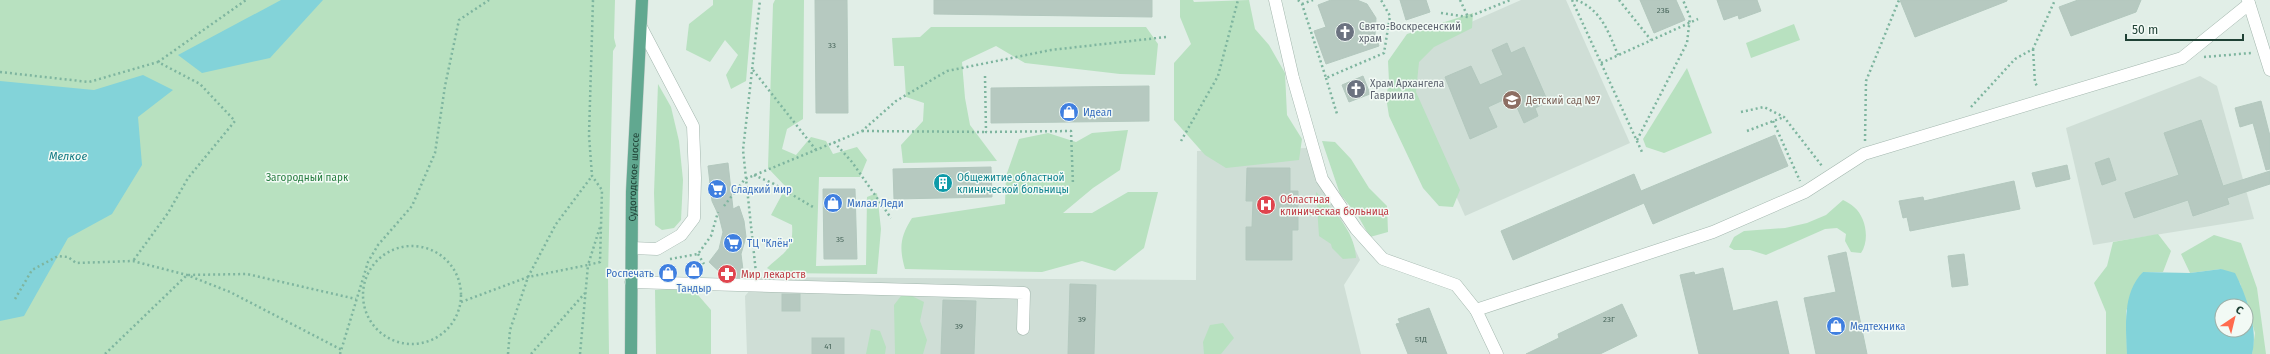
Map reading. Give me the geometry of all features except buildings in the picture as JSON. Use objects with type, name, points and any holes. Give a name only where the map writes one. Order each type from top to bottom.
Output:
[{"type":"main road","name":"Судогодское шоссе","points":[[631,354],[632,192],[642,0]]},
{"type":"street","points":[[1275,0],[1293,78],[1322,179],[1356,229],[1384,259],[1456,285],[1476,310],[1497,354]]},
{"type":"street","points":[[1476,310],[1713,232],[1805,192],[1864,154],[2182,58],[2249,2],[2270,70]]},
{"type":"street","points":[[632,248],[658,249],[681,235],[694,218],[695,178],[692,126],[641,27]]},
{"type":"street","points":[[631,282],[1024,293],[1023,329]]},
{"type":"path","points":[[0,72],[89,82],[158,62],[246,0]]},
{"type":"path","points":[[340,354],[368,262],[378,245],[412,206],[435,153],[445,86],[459,20],[489,0]]},
{"type":"path","points":[[461,302],[528,277],[600,262],[602,190],[592,176],[589,135],[592,0]]},
{"type":"path","points":[[757,285],[743,150],[760,0]]},
{"type":"path","points":[[1182,141],[1218,76],[1238,0]]},
{"type":"path","points":[[1298,0],[1302,4],[1337,114]]},
{"type":"path","points":[[1302,4],[1313,0]]},
{"type":"path","points":[[1326,78],[1384,53],[1390,16],[1381,0]]},
{"type":"path","points":[[1460,0],[1468,17]]},
{"type":"path","points":[[1441,13],[1468,17],[1510,0]]},
{"type":"path","points":[[1572,0],[1642,152]]},
{"type":"path","points":[[1576,0],[1584,3],[1606,24],[1618,55]]},
{"type":"path","points":[[1618,0],[1651,40]]},
{"type":"path","points":[[1636,140],[1687,43],[1690,17],[1683,0]]},
{"type":"path","points":[[1864,154],[1866,81],[1900,0]]},
{"type":"path","points":[[2048,98],[2035,83],[2033,49],[2055,0]]},
{"type":"path","points":[[1601,63],[1698,19]]},
{"type":"path","points":[[862,132],[896,101],[947,71],[1051,50],[1166,36]]},
{"type":"path","points":[[1967,110],[2015,59],[2033,49]]},
{"type":"path","points":[[2182,58],[2224,57],[2264,51]]},
{"type":"path","points":[[133,261],[168,213],[188,178],[235,121],[200,84],[158,62]]},
{"type":"path","points":[[753,70],[816,150]]},
{"type":"path","points":[[985,76],[986,132]]},
{"type":"path","points":[[1740,112],[1764,107],[1784,117],[1830,176]]},
{"type":"path","points":[[1748,131],[1784,117]]},
{"type":"path","points":[[1773,121],[1805,192]]},
{"type":"path","points":[[724,206],[745,179],[862,132],[1071,131],[1073,185]]},
{"type":"path","points":[[834,142],[852,162],[891,218]]},
{"type":"path","points":[[753,175],[774,184],[813,207]]},
{"type":"path","points":[[508,354],[510,330],[528,277],[556,224],[592,176]]},
{"type":"path","points":[[667,259],[698,254],[711,236],[718,212]]},
{"type":"path","points":[[580,354],[588,265],[601,223]]},
{"type":"path","points":[[410,245],[428,247],[447,260],[454,268],[461,284],[461,302],[456,318],[440,335],[431,341],[414,344],[396,342],[381,334],[370,321],[363,305],[362,288],[368,271],[379,257],[393,248],[410,245]]},
{"type":"path","points":[[698,254],[704,264]]},
{"type":"path","points":[[14,299],[32,270],[58,256],[68,257],[76,263],[133,261],[187,275],[230,292],[342,350]]},
{"type":"path","points":[[105,354],[187,275],[247,274],[356,299]]},
{"type":"path","points":[[531,354],[585,292]]},
{"type":"shaded area","name":"Детский сад №7","points":[[1521,0],[1566,0],[1630,143],[1465,216],[1394,56]]},
{"type":"shaded area","points":[[2200,76],[2217,86],[2254,219],[2093,245],[2066,128]]},
{"type":"shaded area","name":"Областная клиническая больница","points":[[1309,148],[1360,260],[1344,285],[1361,354],[747,354],[745,296],[761,277],[1196,280],[1197,151]]},
{"type":"green space","name":"Загородный парк","points":[[0,0],[615,0],[614,38],[616,46],[613,51],[608,277],[609,354],[0,354]]},
{"type":"green space","points":[[713,0],[753,0],[746,81],[731,89],[726,75],[738,55],[725,40],[710,62],[686,50],[689,24],[713,5]]},
{"type":"green space","points":[[775,0],[804,0],[803,119],[787,129],[782,149],[796,155],[811,137],[826,141],[833,154],[857,147],[867,160],[860,177],[819,177],[816,266],[866,265],[867,197],[877,193],[881,229],[877,274],[775,273],[767,268],[787,250],[792,233],[792,225],[771,215],[786,187],[768,168],[773,4]]},
{"type":"green space","points":[[1180,0],[1193,0],[1194,2],[1249,0],[1255,29],[1269,45],[1285,73],[1287,115],[1302,139],[1299,160],[1226,168],[1205,155],[1174,120],[1174,63],[1191,44],[1180,17]]},
{"type":"green space","points":[[1473,13],[1472,28],[1434,47],[1419,62],[1416,92],[1460,190],[1453,207],[1439,206],[1423,188],[1389,116],[1386,97],[1389,82],[1388,61],[1407,34]]},
{"type":"green space","points":[[1794,24],[1800,40],[1751,58],[1746,43]]},
{"type":"green space","points":[[931,27],[1146,27],[1158,44],[1155,75],[1120,74],[1025,63],[996,46],[962,62],[965,98],[970,125],[997,161],[903,163],[901,145],[923,121],[924,103],[906,97],[904,66],[894,66],[892,38],[920,37]]},
{"type":"green space","points":[[1687,68],[1712,133],[1664,153],[1646,147],[1643,139]]},
{"type":"green space","points":[[658,84],[671,107],[679,141],[683,180],[681,220],[674,228],[662,230],[655,225],[654,193]]},
{"type":"green space","points":[[1128,130],[1120,170],[1093,188],[1063,213],[1092,213],[1128,192],[1158,192],[1144,248],[1115,271],[1082,261],[1042,272],[905,269],[901,249],[905,231],[912,218],[1005,204],[1006,176],[1019,139],[1048,133],[1076,142],[1092,133]]},
{"type":"green space","points":[[1322,141],[1335,142],[1351,159],[1369,188],[1387,206],[1388,232],[1370,237],[1358,216],[1340,194]]},
{"type":"green space","points":[[1316,192],[1348,230],[1355,248],[1356,258],[1343,259],[1332,248],[1331,244],[1319,236]]},
{"type":"green space","points":[[1843,200],[1852,205],[1858,211],[1864,223],[1866,235],[1864,248],[1861,253],[1851,252],[1845,241],[1846,234],[1837,228],[1825,229],[1766,255],[1750,250],[1734,250],[1729,247],[1734,237],[1744,231],[1785,228],[1807,223],[1826,215]]},
{"type":"green space","points":[[2158,234],[2171,251],[2163,272],[2143,272],[2126,311],[2127,354],[2106,354],[2106,312],[2094,283],[2107,266],[2113,242]]},
{"type":"green space","points":[[2214,235],[2241,243],[2257,288],[2266,354],[2252,354],[2255,333],[2254,298],[2244,298],[2240,283],[2221,269],[2190,273],[2181,254]]},
{"type":"green space","points":[[692,288],[711,310],[711,354],[656,354],[655,290]]},
{"type":"green space","points":[[904,292],[924,302],[920,321],[927,340],[923,354],[895,354],[894,305]]},
{"type":"green space","points":[[1223,323],[1234,338],[1221,354],[1204,354],[1203,342],[1210,325]]},
{"type":"green space","points":[[871,329],[880,331],[886,347],[885,354],[866,354]]},
{"type":"water","points":[[281,0],[323,0],[270,58],[202,73],[178,55]]},
{"type":"water","name":"Мелкое","points":[[143,75],[173,90],[138,117],[142,165],[112,214],[68,238],[24,316],[0,321],[0,81],[94,90]]},
{"type":"water","points":[[2221,269],[2235,273],[2245,298],[2214,298],[2214,338],[2254,338],[2252,354],[2127,354],[2126,321],[2128,300],[2136,280],[2143,272],[2190,273]]},
{"type":"place","name":"Свято-Воскресенский храм","points":[[1345,32]]},
{"type":"place","name":"Храм Архангела Гавриила","points":[[1356,89]]},
{"type":"place","name":"Детский сад №7","points":[[1512,100]]},
{"type":"place","name":"Идеал","points":[[1069,112]]},
{"type":"place","name":"Общежитие областной клинической больницы","points":[[943,183]]},
{"type":"place","name":"Сладкий мир","points":[[717,189]]},
{"type":"place","name":"Милая Леди","points":[[833,203]]},
{"type":"place","name":"Областная клиническая больница","points":[[1266,205]]},
{"type":"place","name":"ТЦ \"Клён\"","points":[[733,243]]},
{"type":"place","name":"Тандыр","points":[[694,270]]},
{"type":"place","name":"Роспечать","points":[[668,273]]},
{"type":"place","name":"Мир лекарств","points":[[727,274]]},
{"type":"place","name":"Медтехника","points":[[1836,326]]}]
